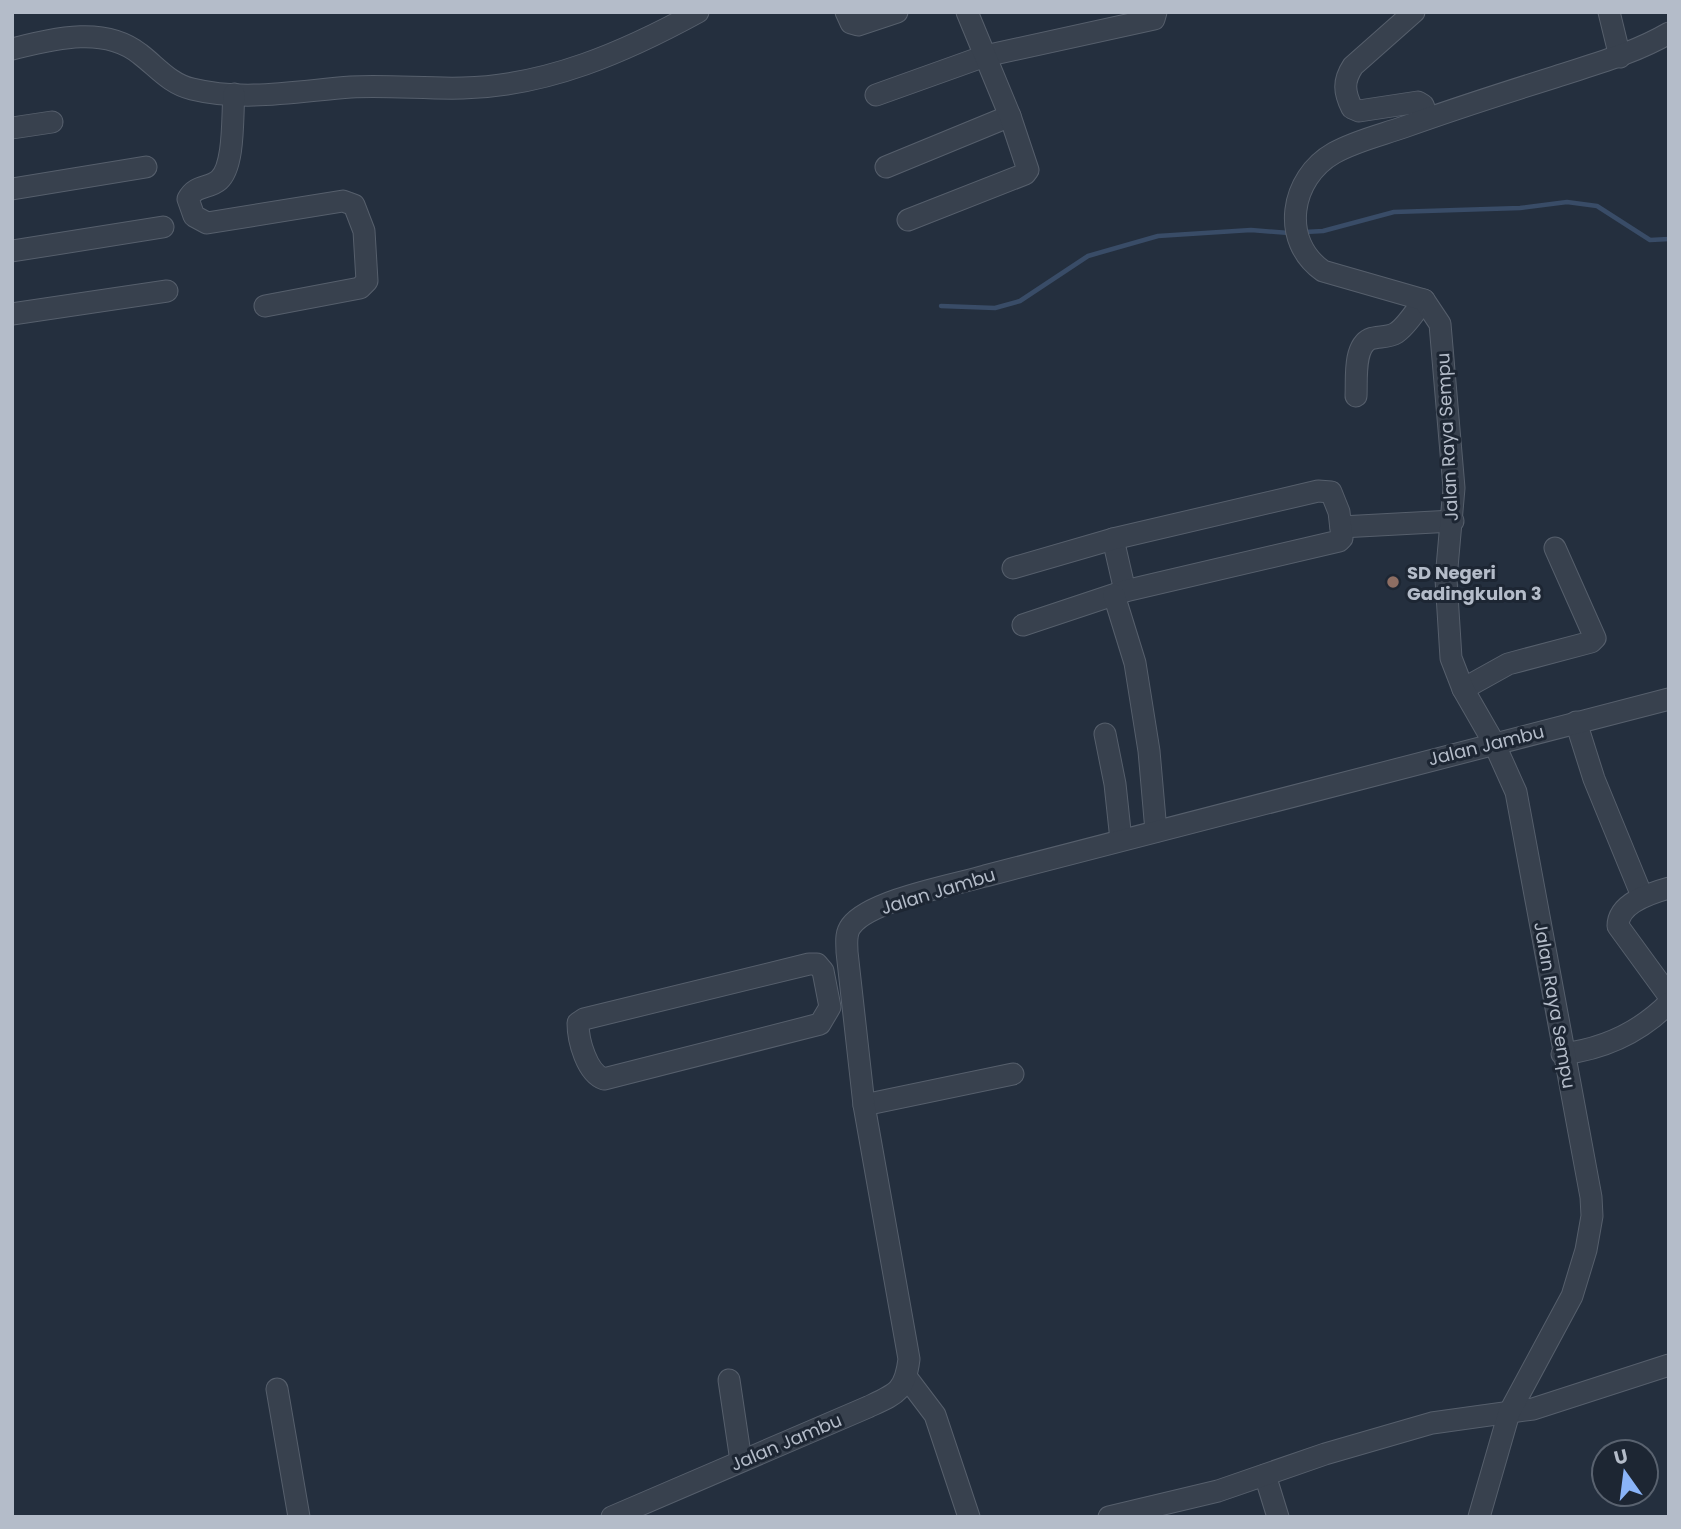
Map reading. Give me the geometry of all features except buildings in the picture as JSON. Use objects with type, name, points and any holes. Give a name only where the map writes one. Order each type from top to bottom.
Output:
[{"type":"street","points":[[12,49],[74,37],[118,41],[138,52],[172,82],[192,89],[234,94],[259,96],[353,87],[464,88],[505,84],[566,71],[636,46],[698,12]]},
{"type":"street","points":[[846,12],[851,23],[858,25],[897,12]]},
{"type":"street","points":[[908,220],[1027,173],[1028,166],[1010,116],[967,12]]},
{"type":"street","points":[[876,95],[985,56],[1154,19],[1156,12]]},
{"type":"street","points":[[1414,12],[1353,66],[1346,77],[1345,92],[1352,108],[1359,111],[1418,102],[1423,105],[1428,118]]},
{"type":"street","points":[[1609,12],[1620,57]]},
{"type":"street","points":[[1356,396],[1359,355],[1363,344],[1371,338],[1392,336],[1400,331],[1424,300],[1323,271],[1311,262],[1297,233],[1296,205],[1304,181],[1332,153],[1428,118],[1620,57],[1669,33]]},
{"type":"street","points":[[234,94],[229,164],[219,181],[200,186],[191,192],[188,199],[194,216],[207,223],[343,201],[354,205],[364,231],[367,281],[360,288],[265,306]]},
{"type":"street","points":[[886,167],[1010,116]]},
{"type":"street","points":[[12,128],[52,121]]},
{"type":"street","points":[[12,189],[146,167]]},
{"type":"street","points":[[12,251],[163,227]]},
{"type":"street","points":[[12,314],[167,291]]},
{"type":"street","name":"Jalan Raya Sempu","points":[[1424,300],[1440,324],[1453,521],[1447,561],[1451,658],[1463,689],[1494,743],[1516,792],[1562,1054],[1591,1197],[1590,1229],[1572,1296],[1509,1413],[1479,1517]]},
{"type":"street","points":[[1013,568],[1113,539],[1326,490],[1336,501],[1341,527],[1342,538],[1331,544],[1120,593],[1023,625]]},
{"type":"street","points":[[1341,527],[1453,521]]},
{"type":"street","points":[[1113,539],[1120,593],[1137,675],[1156,831]]},
{"type":"street","points":[[1463,689],[1508,664],[1591,642],[1595,638],[1555,548]]},
{"type":"street","name":"Jalan Jambu","points":[[624,1515],[895,1394],[907,1378],[909,1359],[906,1337],[864,1105],[852,1003],[847,932],[864,914],[929,892],[1121,840],[1669,699]]},
{"type":"street","points":[[1576,722],[1594,779],[1643,896]]},
{"type":"street","points":[[1105,734],[1115,784],[1121,840]]},
{"type":"street","points":[[1669,888],[1643,896],[1620,915],[1618,926],[1669,996]]},
{"type":"street","points":[[830,1007],[823,971],[817,964],[809,964],[584,1019],[578,1023],[578,1031],[591,1070],[604,1079],[820,1024],[830,1007],[852,1003]]},
{"type":"street","points":[[1562,1054],[1594,1050],[1611,1044],[1656,1016],[1669,1003]]},
{"type":"street","points":[[864,1105],[1013,1074]]},
{"type":"street","points":[[1109,1517],[1178,1510],[1325,1454],[1432,1423],[1509,1413],[1581,1395],[1669,1364]]},
{"type":"street","points":[[907,1378],[935,1415],[969,1517]]},
{"type":"street","points":[[729,1380],[741,1461]]},
{"type":"street","points":[[277,1389],[299,1517]]},
{"type":"street","points":[[1265,1475],[1278,1517]]},
{"type":"waterway","points":[[1305,232],[1323,231],[1394,212],[1520,208],[1567,202],[1597,206],[1650,240],[1669,239]]},
{"type":"waterway","points":[[941,306],[995,308],[1020,301],[1088,256],[1158,236],[1251,230],[1289,233]]},
{"type":"place","name":"SD Negeri Gadingkulon 3","points":[[1393,582]]}]
